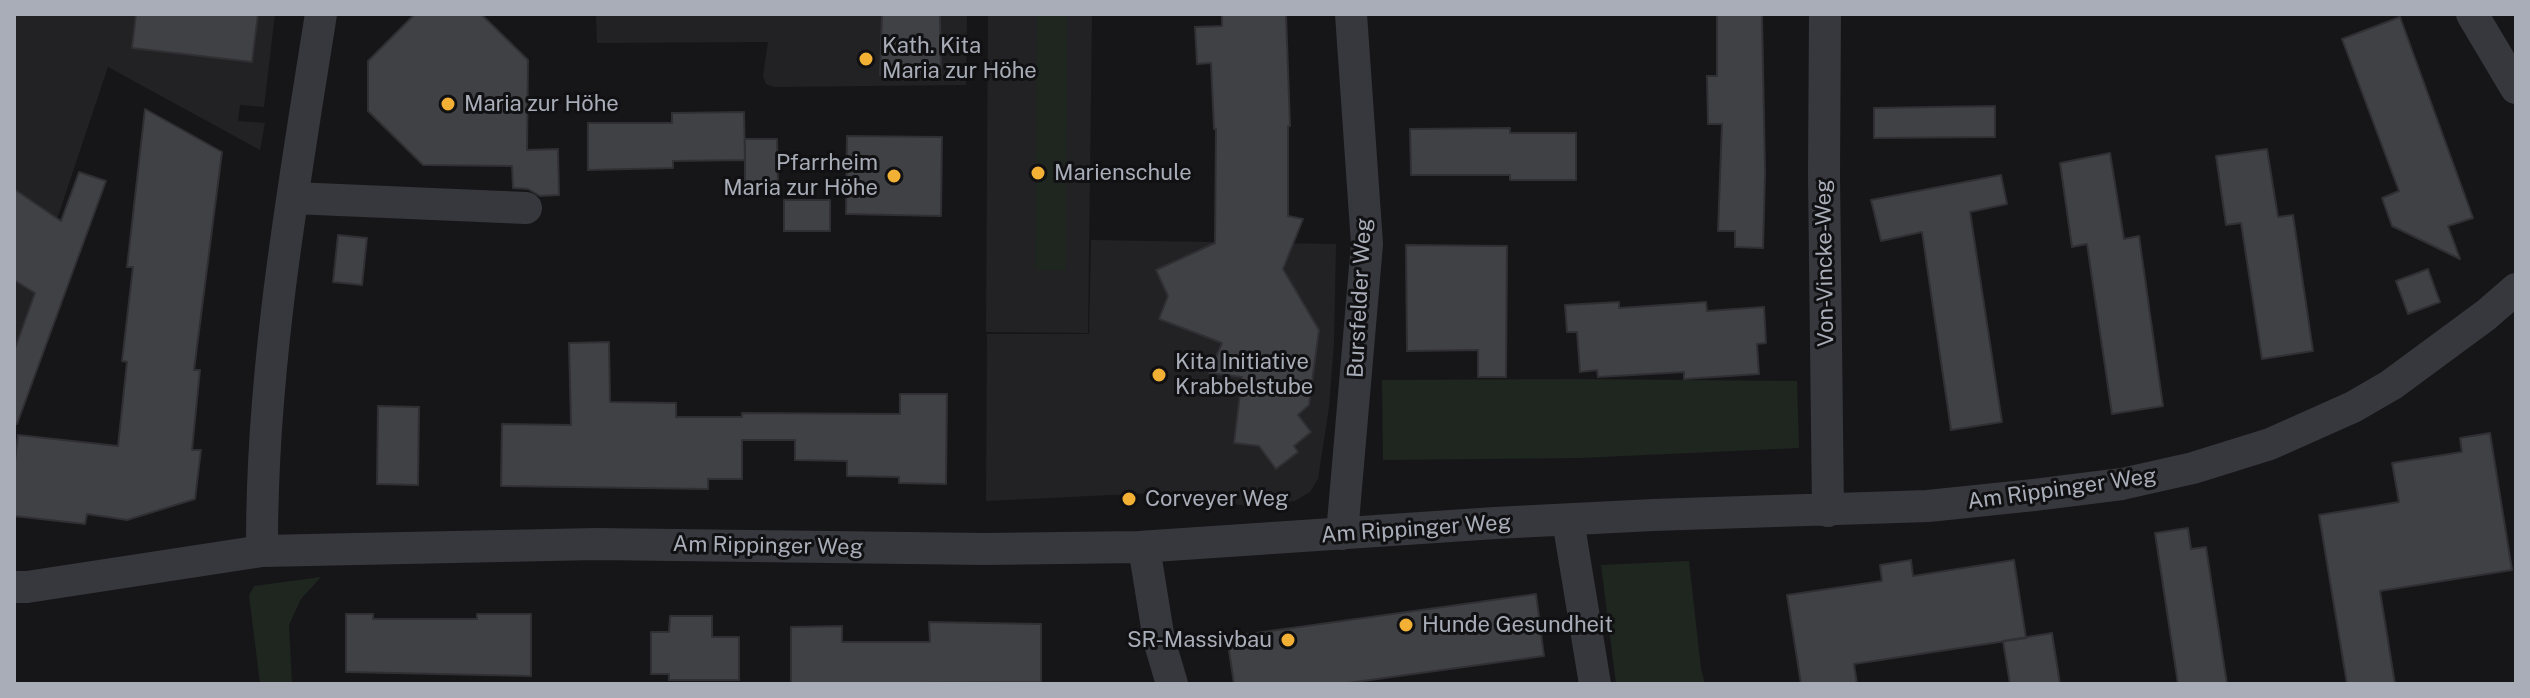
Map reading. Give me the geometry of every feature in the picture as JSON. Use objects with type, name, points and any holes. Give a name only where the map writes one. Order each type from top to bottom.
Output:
[{"type":"street","points":[[262,551],[263,455],[282,273],[321,14]]},
{"type":"street","name":"Bursfelder Weg","points":[[1342,534],[1367,244],[1351,14]]},
{"type":"street","name":"Von-Vincke-Weg","points":[[1825,14],[1828,511]]},
{"type":"street","points":[[2472,14],[2516,88]]},
{"type":"street","points":[[293,198],[526,208]]},
{"type":"street","name":"Am Rippinger Weg","points":[[18,596],[262,551],[597,544],[985,549],[1144,547],[1653,515],[1928,506],[2122,484],[2193,468],[2270,444],[2353,407],[2391,385],[2516,289]]},
{"type":"street","points":[[1568,520],[1595,684]]},
{"type":"street","points":[[1144,547],[1159,640],[1172,684]]},
{"type":"shaded area","points":[[14,14],[275,14],[264,107],[240,105],[238,121],[265,123],[260,150],[108,67],[53,231],[52,247],[14,351]]},
{"type":"shaded area","name":"Kath. Kita Maria zur Höhe","points":[[596,14],[967,14],[966,85],[774,87],[766,84],[763,76],[768,42],[597,43]]},
{"type":"shaded area","name":"Marienschule","points":[[988,14],[1092,14],[1088,333],[986,332]]},
{"type":"shaded area","points":[[1037,14],[1067,14],[1066,270],[1035,270]]},
{"type":"shaded area","name":"Kita Initiative Krabbelstube","points":[[1091,240],[1336,244],[1329,407],[1318,479],[1310,492],[1295,501],[1247,506],[1214,501],[1216,490],[986,501],[987,334],[1089,334]]},
{"type":"shaded area","points":[[1382,380],[1797,381],[1799,448],[1580,458],[1383,460]]},
{"type":"shaded area","points":[[1689,561],[1705,684],[1616,684],[1601,565]]},
{"type":"shaded area","points":[[321,577],[301,599],[289,625],[292,684],[260,684],[249,595],[254,586]]},
{"type":"building","points":[[136,14],[258,14],[252,62],[132,48]]},
{"type":"building","name":"Maria zur Höhe","points":[[415,14],[481,14],[528,60],[527,150],[558,149],[559,195],[540,196],[528,189],[513,188],[512,166],[423,165],[368,111],[368,61]]},
{"type":"building","points":[[882,14],[940,14],[941,73],[880,75]]},
{"type":"building","points":[[1222,14],[1286,14],[1290,126],[1288,216],[1303,219],[1283,269],[1319,330],[1309,405],[1298,415],[1311,432],[1294,446],[1298,452],[1276,469],[1259,446],[1234,443],[1242,377],[1209,373],[1222,343],[1159,319],[1168,296],[1156,270],[1215,243],[1216,129],[1211,63],[1197,64],[1195,27],[1222,26]]},
{"type":"building","points":[[1717,14],[1762,14],[1763,248],[1735,247],[1735,231],[1718,231],[1722,124],[1708,124],[1707,76],[1717,76]]},
{"type":"building","points":[[2400,17],[2473,218],[2448,226],[2460,259],[2392,226],[2382,198],[2399,191],[2342,39]]},
{"type":"building","points":[[1995,106],[1995,137],[1874,138],[1874,108]]},
{"type":"building","points":[[145,109],[222,152],[194,370],[200,370],[192,450],[201,450],[195,499],[127,520],[87,514],[85,524],[14,516],[18,435],[118,446],[127,362],[122,361],[133,267],[127,267]]},
{"type":"building","points":[[744,112],[745,160],[673,161],[673,168],[588,170],[588,123],[672,123],[672,113]]},
{"type":"building","points":[[1510,128],[1510,133],[1576,133],[1576,180],[1510,180],[1510,175],[1411,175],[1410,129]]},
{"type":"building","name":"Pfarrheim Maria zur Höhe","points":[[847,136],[942,137],[941,216],[846,214]]},
{"type":"building","points":[[745,139],[777,139],[778,185],[745,185]]},
{"type":"building","points":[[2267,149],[2278,217],[2293,215],[2313,351],[2262,359],[2241,223],[2226,225],[2216,156]]},
{"type":"building","points":[[2110,153],[2124,239],[2139,236],[2163,406],[2112,414],[2087,244],[2072,247],[2060,163]]},
{"type":"building","points":[[79,172],[106,181],[17,424],[14,424],[14,351],[35,293],[14,280],[14,189],[61,221]]},
{"type":"building","points":[[2001,175],[2007,204],[1970,212],[2002,422],[1951,430],[1922,232],[1881,241],[1871,200]]},
{"type":"building","points":[[784,200],[830,200],[830,231],[784,231]]},
{"type":"building","points":[[338,235],[367,238],[362,285],[333,282]]},
{"type":"building","points":[[1406,245],[1507,246],[1506,377],[1478,377],[1478,350],[1407,351]]},
{"type":"building","points":[[2428,269],[2440,302],[2408,314],[2396,281]]},
{"type":"building","points":[[1619,302],[1619,308],[1706,302],[1707,311],[1764,307],[1766,343],[1757,344],[1759,374],[1684,379],[1684,372],[1598,377],[1597,370],[1580,372],[1577,332],[1567,332],[1565,305]]},
{"type":"building","points":[[609,342],[610,402],[676,403],[676,417],[742,417],[742,413],[900,414],[900,394],[947,394],[946,484],[899,483],[899,477],[847,476],[847,461],[795,460],[795,440],[742,440],[742,479],[708,479],[708,489],[501,486],[502,424],[571,425],[569,343]]},
{"type":"building","points":[[378,406],[419,407],[418,485],[377,484]]},
{"type":"building","points":[[2490,433],[2512,570],[2380,591],[2395,684],[2347,684],[2319,515],[2399,502],[2392,463],[2462,452],[2460,438]]},
{"type":"building","points":[[2188,528],[2191,549],[2206,547],[2227,684],[2178,684],[2155,533]]},
{"type":"building","points":[[1911,560],[1913,576],[2014,560],[2026,638],[1854,664],[1857,684],[1801,684],[1787,595],[1882,581],[1880,565]]},
{"type":"building","points":[[1536,594],[1544,656],[1341,684],[1234,684],[1227,637]]},
{"type":"building","points":[[346,614],[373,614],[373,619],[477,619],[477,614],[531,614],[531,676],[346,672]]},
{"type":"building","points":[[670,616],[712,616],[712,637],[739,637],[739,680],[669,680],[669,674],[651,674],[651,632],[669,632]]},
{"type":"building","points":[[929,622],[1041,624],[1041,682],[791,684],[791,627],[842,626],[842,642],[930,642]]},
{"type":"building","points":[[2052,633],[2060,684],[2010,684],[2003,641]]},
{"type":"place","name":"Kath. Kita Maria zur Höhe","points":[[866,59]]},
{"type":"place","name":"Maria zur Höhe","points":[[448,104]]},
{"type":"place","name":"Marienschule","points":[[1038,173]]},
{"type":"place","name":"Pfarrheim Maria zur Höhe","points":[[894,176]]},
{"type":"place","name":"Kita Initiative Krabbelstube","points":[[1159,375]]},
{"type":"place","name":"Corveyer Weg","points":[[1129,499]]},
{"type":"place","name":"Hunde Gesundheit","points":[[1406,625]]},
{"type":"place","name":"SR-Massivbau","points":[[1288,640]]}]
